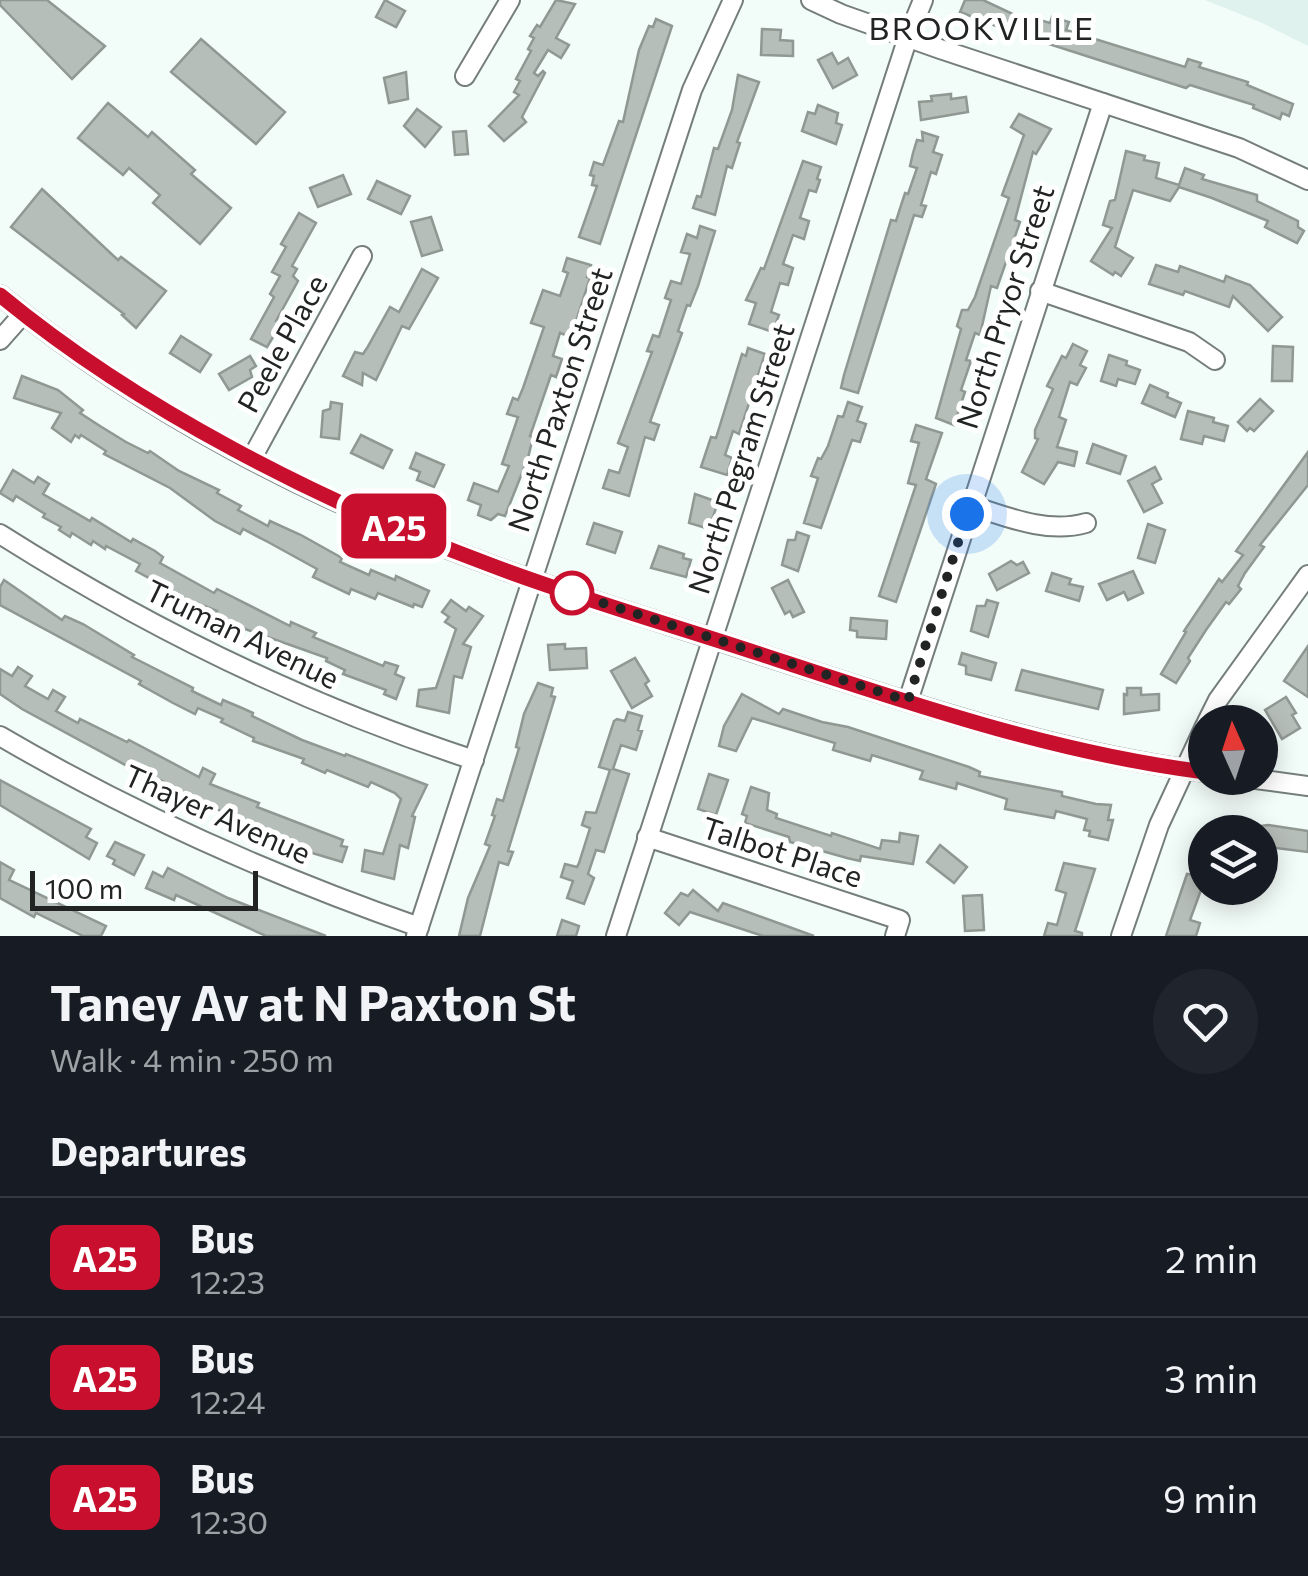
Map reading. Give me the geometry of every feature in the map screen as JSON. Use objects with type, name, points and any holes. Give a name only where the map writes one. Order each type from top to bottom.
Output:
[{"type":"street","points":[[465,76],[510,0]]},
{"type":"street","name":"North Paxton Street","points":[[417,932],[692,90],[733,0]]},
{"type":"street","points":[[811,0],[841,14],[1269,160],[1308,180]]},
{"type":"street","name":"North Pegram Street","points":[[616,936],[908,37],[924,0]]},
{"type":"street","name":"North Pryor Street","points":[[908,701],[1103,103]]},
{"type":"street","name":"Peele Place","points":[[252,458],[362,256]]},
{"type":"street","points":[[1040,291],[1189,342],[1215,360]]},
{"type":"street","points":[[0,295],[159,405],[252,458],[334,500],[530,579],[1043,742],[1188,770]]},
{"type":"street","points":[[0,340],[23,314]]},
{"type":"street","points":[[970,505],[1042,526],[1074,527],[1086,523]]},
{"type":"street","name":"Truman Avenue","points":[[0,534],[136,616],[288,692],[474,760]]},
{"type":"street","points":[[1217,705],[1308,575]]},
{"type":"street","name":"Thayer Avenue","points":[[0,736],[94,790],[207,844],[417,932]]},
{"type":"street","points":[[1121,936],[1188,758]]},
{"type":"street","points":[[1278,782],[1308,786]]},
{"type":"street","name":"Talbot Place","points":[[647,837],[898,928]]},
{"type":"shaded area","points":[[1205,0],[1308,0],[1308,46],[1260,22]]},
{"type":"building","points":[[0,0],[47,0],[105,46],[72,79],[0,5]]},
{"type":"building","points":[[385,0],[405,11],[396,27],[376,17]]},
{"type":"building","points":[[556,0],[575,4],[556,38],[569,45],[561,58],[548,50],[534,73],[545,73],[522,117],[526,122],[504,141],[489,126],[519,95],[514,92],[520,81],[516,79],[531,51],[528,49],[534,38],[530,36]]},
{"type":"building","points":[[965,0],[983,0],[1013,14],[1006,30],[960,12]]},
{"type":"building","points":[[1052,17],[1069,22],[1066,30],[1185,67],[1188,59],[1201,63],[1199,67],[1248,82],[1247,85],[1293,104],[1289,116],[1282,113],[1280,119],[1253,108],[1254,105],[1190,85],[1186,88],[1027,37],[1033,18],[1050,23]]},
{"type":"building","points":[[656,19],[672,26],[600,244],[579,237],[597,186],[592,185],[594,176],[590,175],[594,162],[603,165],[619,121],[623,122],[639,50]]},
{"type":"building","points":[[762,29],[781,30],[780,40],[793,41],[793,56],[761,55]]},
{"type":"building","points":[[201,39],[285,112],[256,144],[171,72]]},
{"type":"building","points":[[832,53],[838,64],[848,58],[857,75],[833,88],[818,60]]},
{"type":"building","points":[[406,72],[408,99],[389,103],[384,78]]},
{"type":"building","points":[[738,75],[759,82],[737,142],[740,143],[732,168],[727,166],[715,215],[693,208],[697,196],[701,197],[714,148],[718,149],[732,110]]},
{"type":"building","points":[[951,94],[951,99],[966,97],[968,112],[921,120],[919,102]]},
{"type":"building","points":[[108,103],[148,137],[152,132],[195,170],[191,174],[231,208],[200,244],[153,203],[160,195],[129,168],[123,175],[78,138]]},
{"type":"building","points":[[818,105],[838,113],[836,123],[842,125],[836,144],[802,131],[808,112],[815,114]]},
{"type":"building","points":[[417,109],[441,127],[425,147],[404,126]]},
{"type":"building","points":[[1019,114],[1051,129],[1036,154],[1033,152],[1015,220],[1020,222],[997,288],[991,286],[980,335],[975,333],[966,360],[971,361],[954,425],[936,418],[961,329],[957,326],[962,310],[968,310],[975,297],[1009,198],[1002,195],[1024,135],[1011,127]]},
{"type":"building","points":[[466,131],[468,154],[455,155],[453,132]]},
{"type":"building","points":[[922,132],[938,137],[933,152],[942,155],[936,174],[931,172],[921,205],[926,206],[922,217],[914,215],[858,393],[841,388],[844,375],[891,220],[896,221],[917,168],[910,166],[917,140],[923,141]]},
{"type":"building","points":[[1126,151],[1159,163],[1156,178],[1179,185],[1185,168],[1204,175],[1202,179],[1257,195],[1257,201],[1298,221],[1298,227],[1304,231],[1297,243],[1265,227],[1268,221],[1179,187],[1170,201],[1133,190],[1115,247],[1133,258],[1121,276],[1115,272],[1113,275],[1091,261],[1112,228],[1103,225],[1110,201],[1115,200]]},
{"type":"building","points":[[803,161],[821,167],[817,179],[820,180],[816,192],[809,190],[800,218],[809,221],[804,239],[793,235],[783,264],[793,268],[788,285],[780,283],[771,312],[779,315],[773,332],[749,324],[756,303],[746,300],[761,268],[764,269]]},
{"type":"building","points":[[343,175],[351,194],[318,207],[310,188]]},
{"type":"building","points":[[377,181],[410,196],[401,214],[368,199]]},
{"type":"building","points":[[42,189],[118,260],[121,257],[166,291],[136,328],[124,314],[11,227]]},
{"type":"building","points":[[299,213],[316,223],[292,266],[297,269],[293,276],[298,281],[267,347],[251,339],[274,297],[270,294],[280,276],[272,272],[286,247],[281,244]]},
{"type":"building","points":[[431,217],[442,250],[422,256],[411,222]]},
{"type":"building","points":[[700,226],[715,231],[650,422],[659,425],[654,440],[645,437],[629,496],[603,488],[609,470],[619,473],[628,447],[618,443],[652,352],[647,351],[653,335],[659,337],[671,300],[665,298],[671,281],[681,284],[690,254],[681,252],[687,234],[697,238]]},
{"type":"building","points":[[567,258],[591,265],[587,277],[590,278],[571,337],[560,333],[553,356],[562,359],[556,377],[551,375],[530,436],[533,437],[528,458],[505,516],[498,514],[491,520],[478,515],[481,505],[468,500],[474,483],[498,492],[509,466],[502,464],[518,417],[507,414],[513,398],[518,400],[544,327],[531,323],[543,290],[560,296],[568,273],[563,271]]},
{"type":"building","points":[[1156,265],[1178,272],[1180,266],[1224,282],[1226,276],[1250,285],[1282,317],[1268,331],[1233,296],[1229,307],[1185,291],[1183,295],[1149,284]]},
{"type":"building","points":[[422,269],[438,278],[409,329],[402,326],[376,380],[363,373],[362,385],[343,376],[355,352],[363,354],[390,307],[399,312]]},
{"type":"building","points":[[181,336],[211,355],[200,372],[170,353]]},
{"type":"building","points":[[1073,344],[1087,351],[1080,365],[1086,368],[1077,385],[1070,382],[1059,417],[1066,420],[1057,447],[1077,452],[1074,466],[1058,462],[1044,484],[1022,472],[1038,439],[1035,430],[1053,389],[1047,386],[1062,356],[1066,358]]},
{"type":"building","points":[[1273,346],[1293,347],[1292,381],[1272,381]]},
{"type":"building","points":[[748,348],[765,354],[739,434],[733,431],[725,455],[732,458],[727,475],[701,467],[711,437],[716,438],[742,354],[746,356]]},
{"type":"building","points":[[1109,355],[1140,370],[1135,384],[1118,379],[1116,386],[1101,381]]},
{"type":"building","points":[[250,356],[256,366],[250,370],[252,377],[229,390],[219,374]]},
{"type":"building","points":[[22,376],[58,390],[83,410],[80,413],[100,426],[219,490],[217,493],[241,506],[238,510],[268,526],[270,521],[301,535],[342,558],[340,562],[369,575],[371,570],[395,580],[396,576],[429,591],[422,607],[378,593],[375,599],[351,589],[349,594],[313,577],[317,569],[268,542],[215,521],[170,488],[104,454],[106,451],[81,435],[75,435],[71,442],[52,428],[61,413],[14,398]]},
{"type":"building","points":[[1150,385],[1181,403],[1175,417],[1142,403]]},
{"type":"building","points":[[1260,399],[1273,411],[1254,431],[1247,431],[1238,422]]},
{"type":"building","points":[[331,402],[342,404],[339,439],[321,437],[323,411],[330,409]]},
{"type":"building","points":[[848,402],[862,407],[857,421],[866,424],[860,442],[852,440],[821,528],[804,523],[818,478],[811,476]]},
{"type":"building","points":[[1188,411],[1228,426],[1224,441],[1204,436],[1202,444],[1181,439]]},
{"type":"building","points":[[916,425],[942,433],[926,479],[936,484],[896,602],[879,596],[916,485],[908,483],[919,443],[911,441]]},
{"type":"building","points":[[361,435],[392,450],[383,468],[351,453]]},
{"type":"building","points":[[1093,444],[1126,456],[1120,474],[1087,463]]},
{"type":"building","points":[[1308,452],[1308,485],[1260,545],[1264,547],[1245,573],[1238,586],[1241,589],[1206,630],[1176,683],[1161,674],[1219,579],[1222,582],[1243,555],[1236,551]]},
{"type":"building","points":[[416,453],[444,465],[434,487],[417,480],[420,472],[410,468]]},
{"type":"building","points":[[1155,467],[1161,479],[1152,484],[1162,503],[1144,512],[1128,481]]},
{"type":"building","points":[[13,470],[34,483],[38,477],[49,484],[43,494],[155,551],[163,557],[160,563],[214,593],[217,589],[290,626],[291,622],[316,633],[313,637],[383,666],[385,662],[398,666],[395,674],[404,678],[396,699],[384,694],[386,690],[343,674],[345,670],[326,661],[327,658],[214,618],[217,611],[156,587],[158,583],[136,571],[140,564],[106,546],[105,549],[93,541],[91,545],[72,533],[70,537],[43,517],[45,514],[16,496],[13,501],[0,493]]},
{"type":"building","points":[[695,494],[718,502],[709,529],[689,523]]},
{"type":"building","points":[[594,523],[622,532],[615,553],[587,544]]},
{"type":"building","points":[[1148,524],[1165,530],[1155,563],[1138,558]]},
{"type":"building","points":[[797,532],[809,536],[798,571],[782,565],[788,540],[795,540]]},
{"type":"building","points":[[659,546],[691,560],[686,577],[651,568]]},
{"type":"building","points":[[1011,561],[1017,565],[1023,562],[1029,573],[997,590],[989,574]]},
{"type":"building","points":[[1133,571],[1143,593],[1128,600],[1124,592],[1107,600],[1099,584]]},
{"type":"building","points":[[1052,573],[1071,579],[1069,584],[1083,587],[1079,601],[1046,591]]},
{"type":"building","points":[[4,580],[62,620],[65,616],[83,624],[132,657],[193,688],[192,691],[221,705],[223,700],[242,708],[302,740],[427,785],[412,816],[415,817],[408,848],[400,845],[394,879],[362,871],[365,850],[383,854],[401,799],[395,793],[371,782],[368,787],[327,770],[325,773],[302,763],[304,759],[253,741],[254,738],[221,722],[223,719],[198,708],[195,714],[173,703],[139,684],[141,681],[0,605]]},
{"type":"building","points":[[788,580],[804,612],[793,617],[790,611],[785,614],[772,588]]},
{"type":"building","points":[[451,600],[466,611],[469,607],[483,616],[463,644],[471,647],[462,678],[454,676],[449,713],[417,706],[419,690],[436,688],[456,629],[445,622],[449,617],[442,612]]},
{"type":"building","points":[[987,600],[998,603],[988,637],[971,631],[977,606],[985,606]]},
{"type":"building","points":[[851,618],[887,621],[886,639],[857,637],[857,631],[850,630]]},
{"type":"building","points":[[565,644],[565,649],[586,648],[587,668],[550,670],[548,645]]},
{"type":"building","points":[[1308,646],[1308,697],[1284,681]]},
{"type":"building","points":[[962,653],[996,663],[991,680],[966,674],[966,666],[959,664]]},
{"type":"building","points":[[635,658],[649,681],[645,684],[652,696],[632,708],[611,671]]},
{"type":"building","points":[[18,667],[32,676],[25,686],[48,699],[53,690],[65,697],[56,711],[78,723],[80,719],[129,740],[199,777],[203,768],[215,774],[210,784],[343,840],[341,846],[347,847],[342,862],[309,852],[287,841],[288,838],[189,798],[22,709],[0,694],[0,669],[12,676]]},
{"type":"building","points":[[1022,670],[1103,690],[1098,709],[1016,690]]},
{"type":"building","points":[[538,683],[553,688],[551,696],[555,697],[508,851],[513,852],[508,865],[499,862],[480,936],[459,936],[468,898],[490,846],[485,844],[495,816],[492,815],[497,799],[503,801],[519,748],[516,747],[524,714]]},
{"type":"building","points":[[1127,688],[1141,688],[1141,695],[1159,694],[1159,710],[1124,714]]},
{"type":"building","points":[[742,694],[779,714],[783,709],[848,727],[969,767],[980,772],[979,776],[1111,805],[1108,820],[1113,820],[1108,840],[1089,836],[1090,831],[1084,830],[1087,819],[1056,811],[1054,818],[1005,809],[1007,799],[957,783],[956,789],[920,779],[923,771],[872,755],[870,761],[833,750],[835,743],[752,718],[736,751],[719,746],[724,726]]},
{"type":"building","points":[[1286,697],[1300,728],[1282,739],[1278,732],[1278,705],[1273,705]]},
{"type":"building","points":[[628,712],[642,716],[638,730],[642,731],[636,750],[621,745],[613,769],[629,774],[604,852],[596,850],[588,874],[594,878],[584,904],[567,898],[573,881],[561,877],[565,864],[577,867],[579,863],[590,828],[582,825],[586,812],[596,813],[610,770],[599,767],[614,721],[625,721]]},
{"type":"building","points":[[709,774],[728,780],[716,815],[698,809]]},
{"type":"building","points":[[0,780],[91,829],[86,837],[97,843],[89,859],[0,805]]},
{"type":"building","points":[[751,787],[769,793],[767,810],[777,814],[776,818],[831,836],[832,833],[880,849],[882,840],[899,842],[900,833],[918,836],[913,864],[861,856],[860,861],[847,858],[790,842],[789,837],[745,823],[747,816],[742,814]]},
{"type":"building","points":[[1278,826],[1308,831],[1308,852],[1278,848]]},
{"type":"building","points":[[115,842],[144,855],[134,875],[113,864],[115,860],[107,856]]},
{"type":"building","points":[[940,845],[967,867],[954,883],[927,862]]},
{"type":"building","points":[[0,862],[14,870],[9,880],[106,926],[101,936],[83,936],[36,913],[34,917],[0,898]]},
{"type":"building","points":[[1064,863],[1095,869],[1075,931],[1082,936],[1044,936],[1048,923],[1057,925],[1066,893],[1056,890]]},
{"type":"building","points":[[168,868],[228,898],[326,936],[266,936],[176,895],[174,900],[146,888],[153,872],[163,877]]},
{"type":"building","points":[[1187,874],[1188,905],[1195,905],[1190,920],[1200,923],[1196,936],[1166,936]]},
{"type":"building","points":[[693,890],[718,911],[723,903],[814,936],[763,936],[690,912],[679,925],[665,913],[681,893],[688,896]]},
{"type":"building","points":[[982,895],[984,930],[965,931],[963,896]]},
{"type":"building","points":[[562,920],[579,926],[576,936],[557,936]]},
{"type":"bus line","name":"A25","points":[[0,295],[114,376],[210,434],[334,500],[454,551],[712,639],[1043,742],[1188,769]]},
{"type":"district","name":"BROOKVILLE","points":[[982,29]]},
{"type":"route","points":[[572,593],[562,590],[908,701],[967,514]]}]
